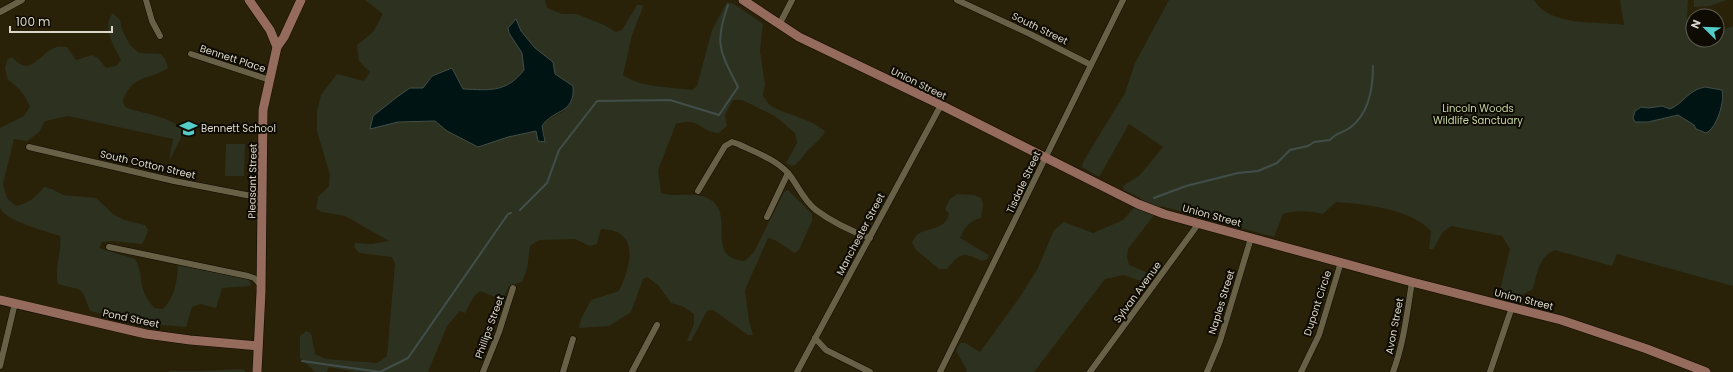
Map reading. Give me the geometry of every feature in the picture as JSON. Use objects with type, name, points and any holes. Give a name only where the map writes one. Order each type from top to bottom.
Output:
[{"type":"main road","points":[[249,0],[270,30],[277,47]]},
{"type":"main road","name":"Pleasant Street","points":[[257,372],[261,285],[263,110],[277,47],[284,37],[301,0]]},
{"type":"main road","name":"Union Street","points":[[743,0],[779,25],[821,48],[941,105],[1138,204],[1251,238],[1590,329],[1706,372]]},
{"type":"main road","name":"Pond Street","points":[[0,300],[146,334],[190,340],[258,346]]},
{"type":"street","points":[[0,12],[22,0]]},
{"type":"street","points":[[146,0],[152,20],[160,36]]},
{"type":"street","points":[[779,25],[792,0]]},
{"type":"street","name":"South Street","points":[[957,0],[1030,34],[1091,65]]},
{"type":"street","name":"Tisdale Street","points":[[940,372],[1009,235],[1045,158],[1123,0]]},
{"type":"street","name":"Bennett Place","points":[[191,54],[270,80]]},
{"type":"street","name":"Manchester Street","points":[[797,372],[941,105]]},
{"type":"street","points":[[698,191],[719,152],[729,144],[738,144],[780,165],[788,173],[804,199],[815,210],[842,226],[870,238]]},
{"type":"street","name":"South Cotton Street","points":[[29,147],[174,181],[262,198]]},
{"type":"street","points":[[767,217],[788,173]]},
{"type":"street","name":"Sylvan Avenue","points":[[1090,372],[1199,223]]},
{"type":"street","name":"Naples Street","points":[[1207,372],[1220,341],[1251,238]]},
{"type":"street","points":[[109,247],[248,276],[254,278],[261,285]]},
{"type":"street","name":"Dupont Circle","points":[[1301,372],[1319,335],[1341,262]]},
{"type":"street","name":"Avon Street","points":[[1393,372],[1405,328],[1412,282]]},
{"type":"street","name":"Phillips Street","points":[[483,372],[499,332],[513,288]]},
{"type":"street","points":[[0,366],[15,303]]},
{"type":"street","points":[[1490,372],[1512,307]]},
{"type":"street","points":[[632,372],[657,325]]},
{"type":"street","points":[[815,338],[826,350],[870,372]]},
{"type":"street","points":[[563,372],[573,339]]},
{"type":"green space","points":[[365,0],[545,0],[547,8],[562,14],[577,14],[604,25],[616,32],[622,30],[637,5],[642,5],[643,7],[632,35],[623,75],[647,85],[692,90],[697,86],[712,30],[727,2],[734,4],[763,24],[760,51],[765,84],[763,96],[771,106],[818,126],[825,131],[822,137],[808,150],[800,161],[793,166],[786,163],[797,143],[795,133],[775,116],[742,100],[733,100],[725,115],[727,126],[719,133],[707,130],[695,123],[684,122],[676,124],[658,170],[661,193],[673,195],[698,195],[709,199],[717,206],[721,215],[723,244],[726,252],[733,258],[745,261],[754,252],[784,192],[788,190],[812,214],[812,221],[799,250],[795,253],[778,242],[768,238],[745,290],[749,321],[753,335],[748,335],[713,310],[707,311],[691,341],[687,341],[694,324],[694,314],[684,307],[671,303],[659,286],[647,277],[643,279],[631,312],[609,326],[579,328],[581,319],[591,300],[619,291],[627,271],[630,251],[627,242],[622,236],[614,231],[601,229],[597,244],[590,246],[575,239],[539,240],[530,246],[527,269],[522,282],[509,286],[504,297],[497,298],[480,291],[474,296],[465,313],[460,311],[447,326],[428,372],[356,372],[329,367],[327,372],[315,372],[300,358],[300,336],[306,331],[311,333],[315,354],[326,359],[377,363],[387,356],[395,264],[392,257],[359,253],[354,247],[355,243],[372,244],[389,241],[345,216],[322,212],[316,209],[318,197],[329,186],[330,175],[317,131],[317,112],[321,95],[337,74],[364,81],[370,72],[359,61],[357,45],[373,32],[383,14]],"holes":[[[516,19],[521,31],[535,48],[553,62],[555,74],[573,86],[564,111],[546,121],[542,126],[545,137],[538,141],[536,131],[508,137],[477,147],[447,131],[435,121],[398,122],[373,116],[410,88],[423,88],[432,76],[452,68],[463,89],[481,90],[497,88],[511,83],[524,70],[522,53],[509,33],[508,28]]]},
{"type":"green space","name":"Lincoln Woods Wildlife Sanctuary","points":[[1169,0],[1534,0],[1541,9],[1562,19],[1624,25],[1620,0],[1688,0],[1688,8],[1685,8],[1685,48],[1725,48],[1725,29],[1733,26],[1733,286],[1617,254],[1612,266],[1555,250],[1542,261],[1533,289],[1524,294],[1508,299],[1499,294],[1510,249],[1502,236],[1451,226],[1443,232],[1433,249],[1429,249],[1431,231],[1412,217],[1374,206],[1336,202],[1323,214],[1303,211],[1283,214],[1274,237],[1161,206],[1128,249],[1127,257],[1129,265],[1153,275],[1149,284],[1124,275],[1105,279],[1034,372],[966,372],[967,370],[956,351],[960,343],[965,343],[980,352],[1020,297],[1038,268],[1054,230],[1064,222],[1093,233],[1123,220],[1142,199],[1124,190],[1123,186],[1140,175],[1163,147],[1129,124],[1099,177],[1082,167],[1083,162],[1125,93],[1135,63]]},
{"type":"green space","points":[[1694,0],[1727,0],[1710,6],[1694,7]]},
{"type":"green space","points":[[113,13],[120,20],[122,30],[130,45],[139,53],[161,54],[165,59],[168,68],[137,81],[127,91],[123,100],[125,107],[162,118],[176,124],[181,129],[181,138],[169,161],[173,139],[68,116],[45,121],[39,132],[27,141],[14,139],[3,184],[7,198],[16,206],[32,199],[44,187],[52,189],[63,195],[96,198],[113,214],[124,220],[145,225],[148,230],[142,244],[112,241],[102,242],[99,248],[135,259],[139,268],[144,292],[154,308],[163,309],[173,294],[178,265],[248,279],[251,283],[250,286],[222,288],[216,308],[200,304],[192,307],[186,327],[140,323],[90,311],[80,290],[58,284],[57,272],[60,236],[18,221],[4,213],[0,208],[0,128],[24,116],[30,107],[21,92],[8,80],[5,69],[7,60],[12,57],[19,63],[29,65],[54,48],[67,47],[76,60],[92,55],[98,58],[106,68],[116,66],[121,60],[112,43],[108,30],[108,24]]},
{"type":"green space","points":[[226,144],[245,144],[244,176],[225,176]]},
{"type":"green space","points":[[957,194],[974,195],[981,198],[983,204],[981,218],[968,225],[960,238],[989,255],[987,259],[982,261],[963,255],[956,259],[947,269],[939,269],[916,250],[912,242],[918,234],[940,226],[944,223],[949,214],[945,209],[950,199]]},
{"type":"green space","points":[[243,369],[246,372],[167,372],[171,371]]},
{"type":"shaded area","points":[[516,19],[521,31],[535,48],[553,62],[555,74],[573,86],[571,102],[563,110],[547,120],[542,126],[545,142],[538,141],[536,131],[508,137],[478,147],[447,131],[435,121],[398,122],[370,129],[373,116],[397,97],[410,88],[423,88],[432,76],[452,68],[463,89],[481,90],[497,88],[511,83],[524,70],[522,53],[509,33],[508,28]]},
{"type":"shaded area","points":[[1705,87],[1722,90],[1723,95],[1717,120],[1714,126],[1706,133],[1696,129],[1694,125],[1678,115],[1648,122],[1635,122],[1633,118],[1635,111],[1641,107],[1649,108],[1662,106],[1670,109],[1694,91]]},
{"type":"waterway","points":[[520,210],[547,183],[559,150],[597,101],[670,100],[719,115],[738,87],[723,56],[721,48],[721,30],[728,5]]},
{"type":"waterway","points":[[1154,198],[1186,186],[1238,173],[1258,171],[1277,163],[1290,150],[1308,146],[1314,142],[1330,140],[1335,135],[1351,127],[1362,114],[1369,99],[1373,66]]},
{"type":"waterway","points":[[302,361],[380,372],[408,358],[508,214],[511,213]]},
{"type":"place","name":"Bennett School","points":[[188,128]]}]
